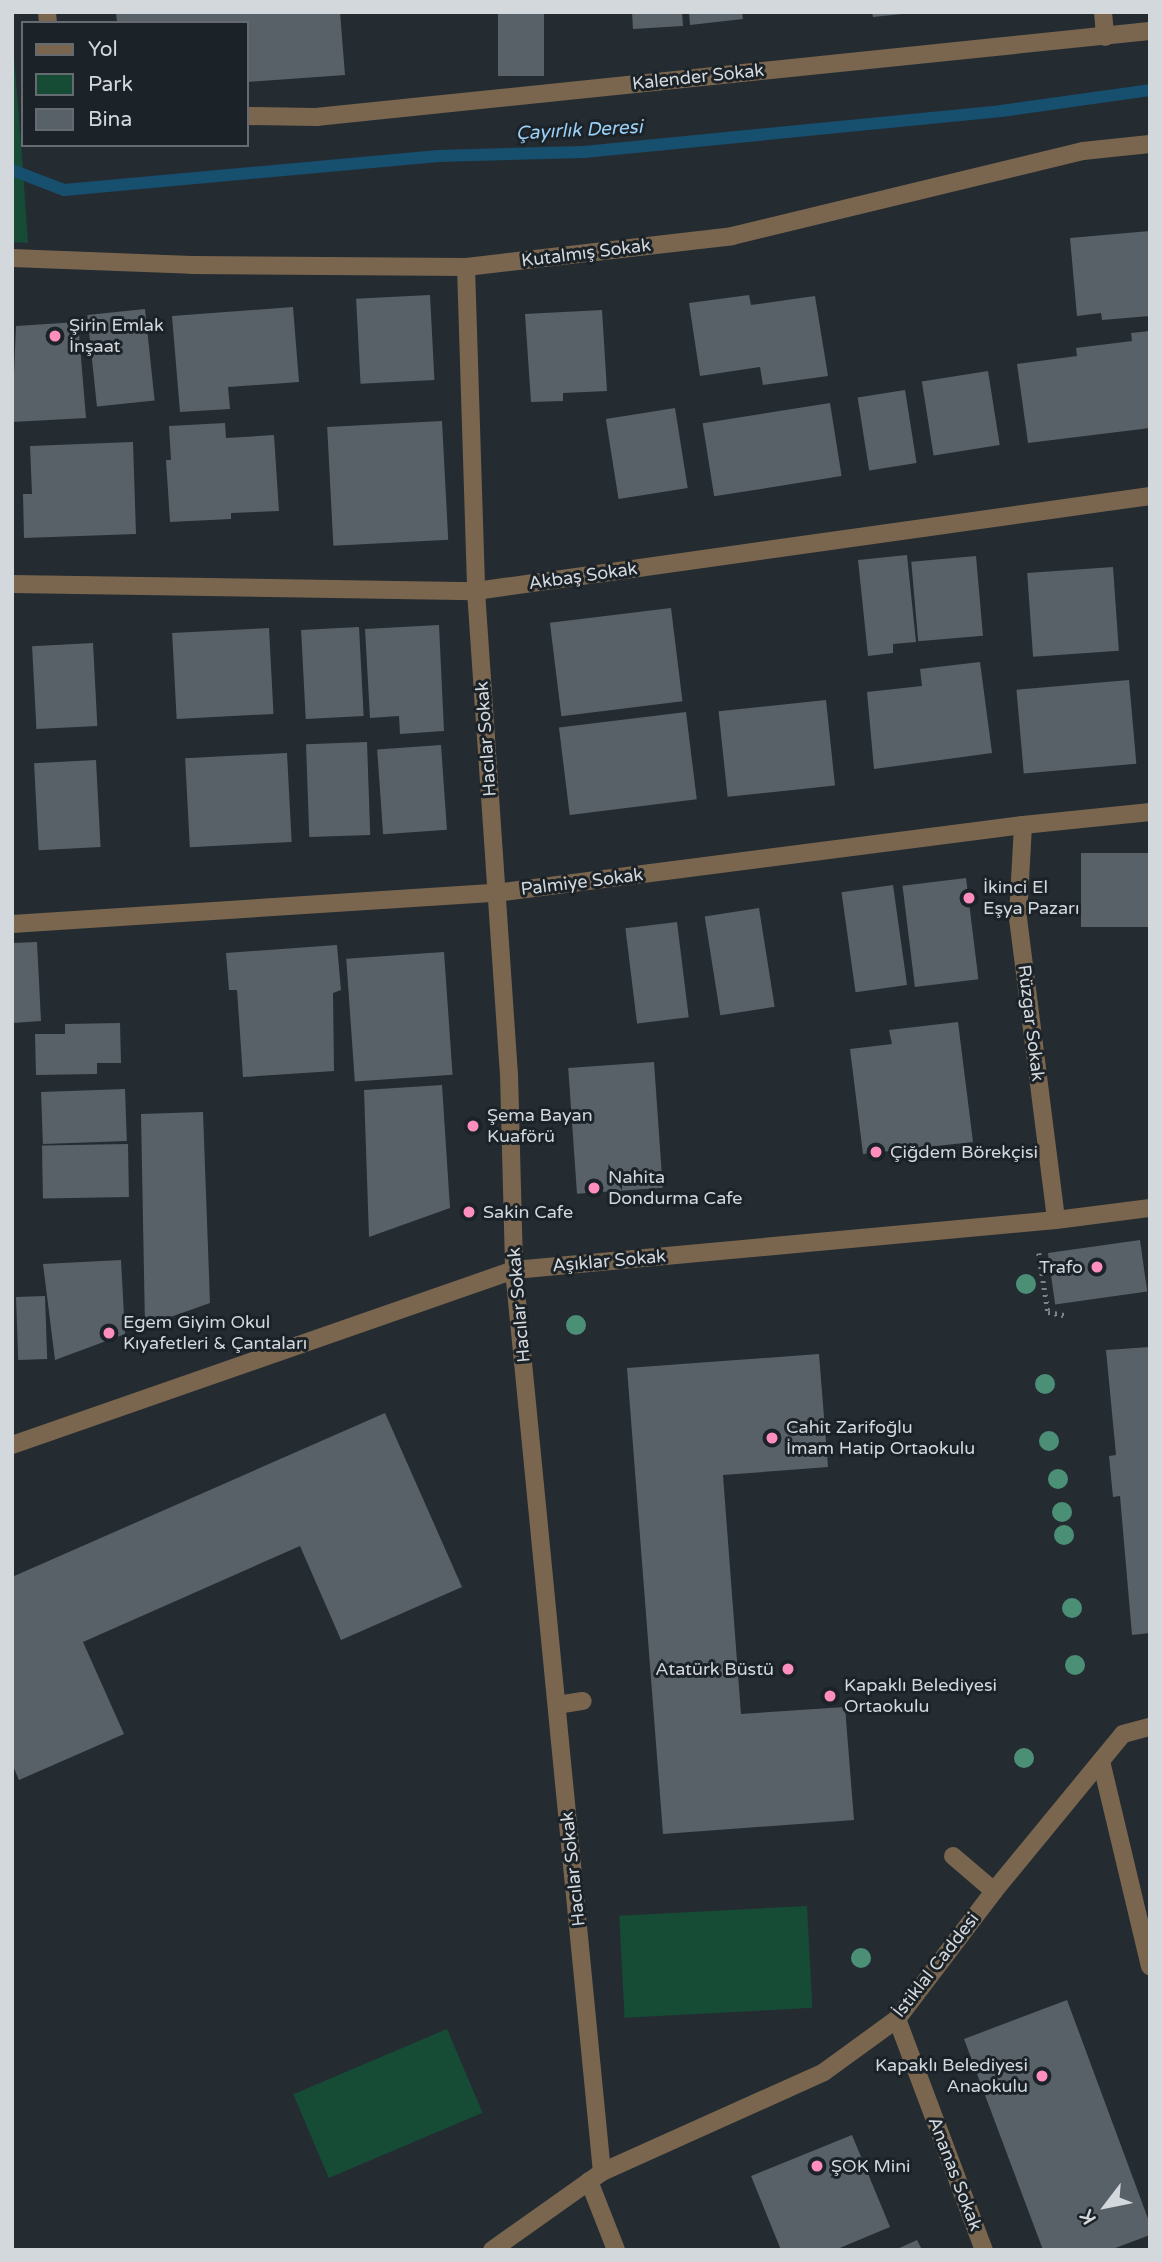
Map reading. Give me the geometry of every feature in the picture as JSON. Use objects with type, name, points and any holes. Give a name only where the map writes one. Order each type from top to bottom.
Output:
[{"type":"street","points":[[1103,12],[1105,37]]},
{"type":"street","name":"Kalender Sokak","points":[[248,116],[316,117],[1150,32]]},
{"type":"street","name":"Kutalmış Sokak","points":[[12,258],[191,265],[466,267],[732,236],[1083,151],[1150,144]]},
{"type":"street","name":"Hacılar Sokak","points":[[466,267],[477,591],[509,1074],[514,1270],[557,1705],[595,2177],[616,2250]]},
{"type":"street","name":"Akbaş Sokak","points":[[12,584],[477,591],[1150,496]]},
{"type":"street","name":"Palmiye Sokak","points":[[12,924],[495,893],[1023,825],[1150,812]]},
{"type":"street","name":"Rüzgar Sokak","points":[[1023,825],[1018,918],[1056,1220]]},
{"type":"street","name":"Aşıklar Sokak","points":[[12,1446],[514,1270],[1056,1220],[1150,1208]]},
{"type":"street","points":[[557,1705],[583,1701]]},
{"type":"street","name":"İstiklal Caddesi","points":[[492,2250],[595,2177],[824,2072],[897,2019],[994,1891],[1124,1734],[1150,1727]]},
{"type":"street","points":[[1101,1761],[1150,1966]]},
{"type":"street","points":[[953,1856],[994,1891]]},
{"type":"street","name":"Ananas Sokak","points":[[897,2019],[984,2250]]},
{"type":"path","points":[[1038,1245],[1048,1312],[1068,1316]]},
{"type":"green space","points":[[12,32],[28,243],[12,242]]},
{"type":"green space","points":[[807,1906],[812,2008],[625,2018],[619,1916]]},
{"type":"green space","points":[[447,2029],[483,2113],[329,2178],[293,2094]]},
{"type":"building","points":[[116,12],[340,12],[345,75],[248,82],[248,21],[117,21]]},
{"type":"building","points":[[498,12],[544,12],[544,76],[498,76]]},
{"type":"building","points":[[632,12],[682,12],[683,26],[633,29]]},
{"type":"building","points":[[689,12],[742,12],[743,19],[690,25]]},
{"type":"building","points":[[872,12],[902,12],[902,14],[873,17]]},
{"type":"building","points":[[1150,231],[1150,316],[1102,320],[1101,313],[1077,316],[1070,238]]},
{"type":"building","points":[[430,295],[434,380],[361,384],[356,299]]},
{"type":"building","points":[[749,295],[751,305],[815,296],[828,376],[763,385],[760,367],[700,376],[689,303]]},
{"type":"building","points":[[293,307],[299,382],[228,387],[230,409],[180,412],[172,316]]},
{"type":"building","points":[[145,309],[155,400],[97,407],[87,315]]},
{"type":"building","points":[[602,310],[607,391],[563,393],[563,401],[531,402],[525,314]]},
{"type":"building","points":[[78,322],[86,418],[12,422],[16,326]]},
{"type":"building","points":[[1150,331],[1150,428],[1028,443],[1017,364],[1077,356],[1076,348],[1132,341],[1131,333]]},
{"type":"building","points":[[988,371],[1000,445],[934,456],[922,381]]},
{"type":"building","points":[[905,390],[917,463],[869,471],[858,398]]},
{"type":"building","points":[[830,403],[842,476],[714,496],[703,423]]},
{"type":"building","points":[[675,408],[688,488],[619,499],[606,419]]},
{"type":"building","points":[[442,421],[448,540],[333,546],[327,427]]},
{"type":"building","points":[[225,423],[226,438],[274,435],[279,511],[231,513],[231,519],[170,522],[166,460],[171,460],[169,426]]},
{"type":"building","points":[[133,442],[136,534],[24,538],[23,494],[32,494],[30,446]]},
{"type":"building","points":[[907,555],[916,642],[893,644],[893,653],[868,656],[858,560]]},
{"type":"building","points":[[976,556],[983,636],[918,641],[911,562]]},
{"type":"building","points":[[1113,567],[1119,651],[1033,657],[1027,573]]},
{"type":"building","points":[[671,608],[682,701],[561,716],[550,623]]},
{"type":"building","points":[[439,625],[444,731],[400,734],[399,716],[370,718],[365,629]]},
{"type":"building","points":[[359,627],[364,716],[306,719],[301,630]]},
{"type":"building","points":[[269,628],[274,714],[177,719],[172,633]]},
{"type":"building","points":[[93,643],[97,726],[36,729],[32,646]]},
{"type":"building","points":[[980,662],[992,753],[874,769],[867,692],[922,686],[920,669]]},
{"type":"building","points":[[1129,680],[1136,764],[1024,774],[1016,690]]},
{"type":"building","points":[[826,700],[835,786],[728,797],[719,711]]},
{"type":"building","points":[[686,712],[697,799],[570,815],[559,728]]},
{"type":"building","points":[[367,742],[370,835],[309,837],[306,744]]},
{"type":"building","points":[[441,745],[447,830],[383,834],[377,749]]},
{"type":"building","points":[[287,753],[292,842],[190,847],[185,758]]},
{"type":"building","points":[[96,760],[101,847],[39,850],[34,763]]},
{"type":"building","points":[[1081,853],[1150,853],[1150,927],[1081,927]]},
{"type":"building","points":[[966,878],[978,979],[915,987],[902,886]]},
{"type":"building","points":[[893,885],[907,985],[856,992],[842,892]]},
{"type":"building","points":[[759,908],[775,1007],[720,1015],[705,917]]},
{"type":"building","points":[[677,922],[689,1017],[637,1024],[625,928]]},
{"type":"building","points":[[37,942],[41,1021],[12,1023],[12,943]]},
{"type":"building","points":[[337,945],[341,990],[333,993],[334,1071],[243,1077],[237,990],[229,990],[226,953]]},
{"type":"building","points":[[444,952],[453,1075],[355,1082],[346,959]]},
{"type":"building","points":[[958,1022],[973,1142],[863,1154],[850,1049],[892,1044],[889,1030]]},
{"type":"building","points":[[120,1023],[121,1063],[97,1063],[97,1074],[36,1075],[35,1034],[65,1034],[65,1024]]},
{"type":"building","points":[[654,1062],[663,1188],[577,1194],[568,1068]]},
{"type":"building","points":[[442,1085],[450,1208],[369,1237],[364,1090]]},
{"type":"building","points":[[125,1089],[127,1141],[43,1144],[41,1092]]},
{"type":"building","points":[[203,1112],[210,1303],[145,1326],[141,1114]]},
{"type":"building","points":[[128,1144],[129,1197],[43,1198],[42,1146]]},
{"type":"building","name":"Trafo","points":[[1140,1240],[1147,1291],[1055,1304],[1048,1253]]},
{"type":"building","points":[[121,1260],[125,1334],[55,1360],[43,1264]]},
{"type":"building","points":[[45,1296],[47,1359],[18,1360],[16,1297]]},
{"type":"building","points":[[1150,1347],[1150,1633],[1132,1635],[1120,1496],[1113,1497],[1109,1456],[1116,1455],[1106,1350]]},
{"type":"building","points":[[819,1354],[828,1467],[723,1475],[741,1714],[845,1707],[854,1820],[663,1834],[627,1368]]},
{"type":"building","points":[[385,1413],[462,1587],[341,1640],[300,1546],[83,1642],[124,1734],[19,1780],[12,1764],[12,1577]]},
{"type":"building","points":[[1067,2000],[1150,2224],[1150,2235],[1110,2250],[1043,2250],[964,2039]]},
{"type":"building","points":[[852,2135],[890,2227],[835,2250],[781,2250],[751,2176]]},
{"type":"building","points":[[917,2240],[922,2250],[895,2250]]},
{"type":"waterway","name":"Çayırlık Deresi","points":[[12,170],[64,190],[438,156],[584,152],[1001,111],[1150,90]]},
{"type":"place","name":"Şirin Emlak İnşaat","points":[[55,336]]},
{"type":"place","name":"İkinci El Eşya Pazarı","points":[[969,898]]},
{"type":"place","name":"Şema Bayan Kuaförü","points":[[473,1126]]},
{"type":"place","name":"Çiğdem Börekçisi","points":[[876,1152]]},
{"type":"place","name":"Nahita Dondurma Cafe","points":[[594,1188]]},
{"type":"place","name":"Sakin Cafe","points":[[469,1212]]},
{"type":"place","name":"Trafo","points":[[1097,1267]]},
{"type":"place","name":"Egem Giyim Okul Kıyafetleri & Çantaları","points":[[109,1333]]},
{"type":"place","name":"Cahit Zarifoğlu İmam Hatip Ortaokulu","points":[[772,1438]]},
{"type":"place","name":"Atatürk Büstü","points":[[788,1669]]},
{"type":"place","name":"Kapaklı Belediyesi Ortaokulu","points":[[830,1696]]},
{"type":"place","name":"Kapaklı Belediyesi Anaokulu","points":[[1042,2076]]},
{"type":"place","name":"ŞOK Mini","points":[[817,2166]]}]
